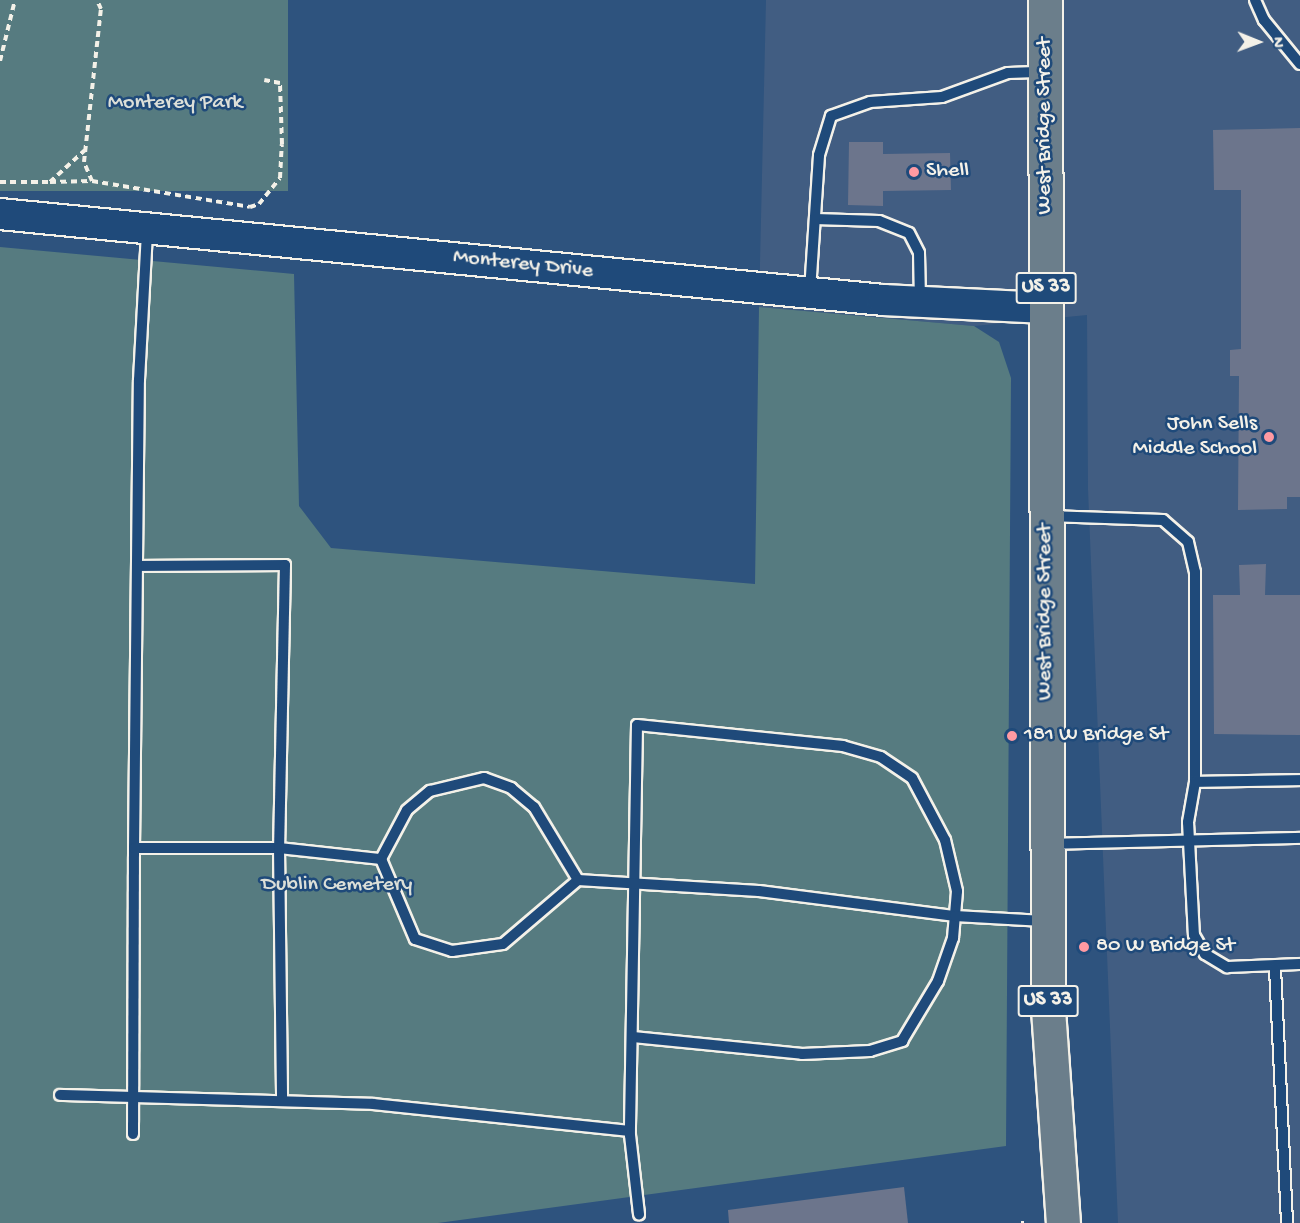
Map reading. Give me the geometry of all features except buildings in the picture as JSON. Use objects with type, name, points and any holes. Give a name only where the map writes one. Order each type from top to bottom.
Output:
[{"type":"main road","name":"West Bridge Street","points":[[1045,0],[1047,921],[1051,1099],[1063,1223]]},
{"type":"street","name":"Monterey Drive","points":[[0,214],[920,303],[1046,308]]},
{"type":"lane","points":[[1255,0],[1264,20],[1300,64]]},
{"type":"lane","points":[[810,293],[819,155],[831,116],[870,102],[942,97],[1008,74],[1046,72]]},
{"type":"lane","points":[[815,219],[879,221],[909,233],[919,253],[920,303]]},
{"type":"lane","points":[[133,1134],[137,566],[147,228]]},
{"type":"lane","points":[[1045,516],[1163,520],[1188,542],[1195,572],[1195,782],[1188,843],[1192,927],[1200,948],[1227,967],[1275,968],[1300,964]]},
{"type":"lane","points":[[137,566],[285,565],[279,848],[282,1100]]},
{"type":"lane","points":[[633,1036],[802,1054],[870,1052],[902,1041],[938,981],[955,916],[957,891],[932,812],[912,778],[881,757],[843,746],[637,725],[630,1131],[639,1214]]},
{"type":"lane","points":[[381,859],[407,810],[430,791],[484,778],[511,788],[534,807],[578,880]]},
{"type":"lane","points":[[1195,782],[1300,780]]},
{"type":"lane","points":[[1047,844],[1188,843],[1300,838]]},
{"type":"lane","points":[[134,848],[279,848],[381,859]]},
{"type":"lane","points":[[381,859],[415,939],[452,951],[503,944],[578,880],[759,891],[955,916],[1047,921]]},
{"type":"lane","points":[[1275,968],[1287,1223]]},
{"type":"lane","points":[[60,1095],[373,1104],[630,1131]]},
{"type":"path","points":[[0,62],[8,11],[15,0]]},
{"type":"path","points":[[92,181],[86,150],[97,0]]},
{"type":"path","points":[[0,182],[92,181],[250,207],[259,204],[280,178],[282,144],[280,83],[264,80]]},
{"type":"path","points":[[50,182],[86,150]]},
{"type":"shaded area","points":[[766,0],[1300,0],[1300,1223],[1118,1223],[1088,489],[1087,315],[974,326],[759,307]]},
{"type":"green space","name":"Monterey Park","points":[[0,0],[288,0],[288,191],[0,191]]},
{"type":"green space","name":"Dublin Cemetery","points":[[0,247],[294,274],[299,506],[331,548],[755,584],[759,307],[974,326],[999,342],[1011,378],[1006,1146],[438,1223],[0,1223]]},
{"type":"place","name":"Shell","points":[[914,172]]},
{"type":"place","name":"John Sells Middle School","points":[[1269,437]]},
{"type":"place","name":"181 W Bridge St","points":[[1012,736]]},
{"type":"place","name":"80 W Bridge St","points":[[1084,947]]}]
